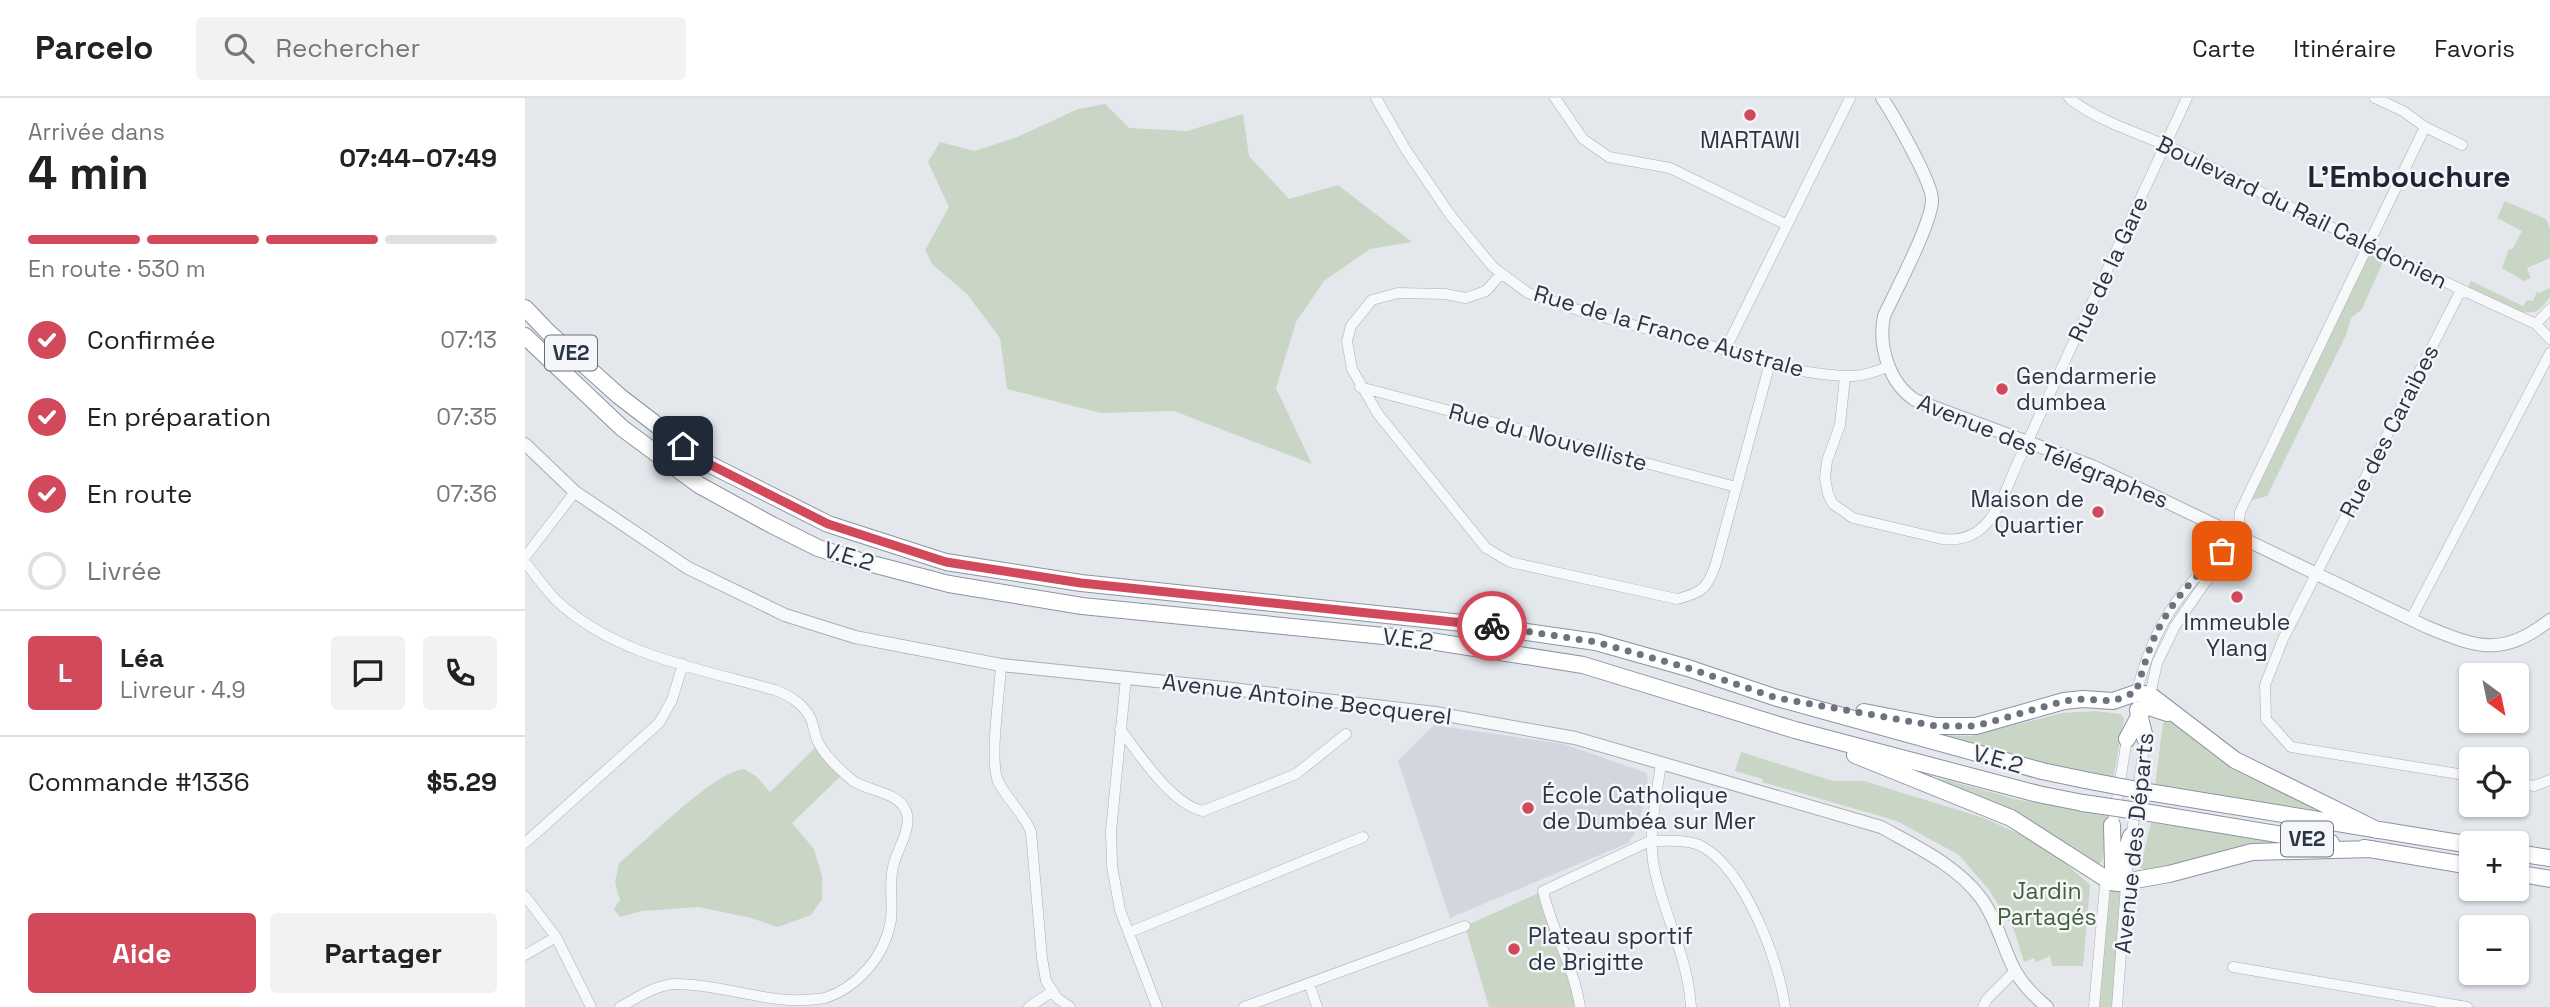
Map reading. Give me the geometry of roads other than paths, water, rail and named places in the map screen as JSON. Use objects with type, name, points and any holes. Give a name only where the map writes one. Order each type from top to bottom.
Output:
[{"type":"highway","name":"V.E.2","points":[[525,308],[619,396],[705,462],[828,524],[946,562],[1081,583],[1472,624],[1596,642],[1688,668],[1777,698],[2042,771],[2148,792],[2459,843]]},
{"type":"highway","name":"V.E.2","points":[[525,336],[622,428],[699,485],[818,548],[853,559],[949,584],[1082,606],[1424,640],[1583,665],[1795,730],[2038,794],[2459,864]]},
{"type":"highway","points":[[1777,698],[1936,726],[1976,726],[2064,701],[2083,699],[2142,703],[2176,717],[2235,761],[2377,830]]},
{"type":"highway","points":[[2142,703],[2145,738]]},
{"type":"highway","points":[[2127,739],[2142,703]]},
{"type":"highway","points":[[1795,730],[2011,818],[2116,878],[2169,874],[2252,852],[2372,849]]},
{"type":"highway","points":[[2112,825],[2112,858],[2116,878]]},
{"type":"highway","points":[[2116,878],[2131,836]]},
{"type":"highway","points":[[2529,855],[2550,858]]},
{"type":"highway","points":[[2529,875],[2550,879]]},
{"type":"street","name":"Rue de la France Australe","points":[[1376,98],[1406,150],[1451,216],[1501,274],[1528,293],[1566,307],[1807,372],[1846,377],[1867,376],[1889,366]]},
{"type":"street","points":[[1555,98],[1583,139],[1609,157],[1670,168],[1787,225]]},
{"type":"street","points":[[1725,350],[1850,98]]},
{"type":"street","name":"Avenue des Télégraphes","points":[[1882,98],[1927,182],[1933,202],[1884,316],[1882,343],[1889,366],[1901,387],[1915,400],[2092,466],[2470,645],[2498,645],[2523,638],[2550,620]]},
{"type":"street","name":"Boulevard du Rail Calédonien","points":[[2070,98],[2109,122],[2167,145],[2367,246],[2536,324]]},
{"type":"street","name":"Rue de la Gare","points":[[1846,377],[1840,425],[1827,461],[1825,478],[1833,503],[1853,518],[1942,539],[1956,540],[1977,534],[1992,517],[2187,98]]},
{"type":"street","points":[[2375,98],[2462,145]]},
{"type":"street","points":[[2403,111],[2404,98]]},
{"type":"street","points":[[2142,703],[2175,626],[2238,535],[2240,512],[2425,127]]},
{"type":"street","points":[[1501,274],[1486,291],[1466,298],[1445,294],[1398,293],[1372,300],[1351,326],[1347,341],[1352,369],[1378,414],[1486,548],[1510,562],[1677,599],[1697,594],[1710,581],[1770,363]]},
{"type":"street","name":"Rue des Caraibes","points":[[2459,774],[2291,747],[2266,719],[2265,685],[2279,648],[2461,290]]},
{"type":"street","points":[[2550,309],[2536,324],[2550,339]]},
{"type":"street","points":[[2411,619],[2550,353]]},
{"type":"street","name":"Rue du Nouvelliste","points":[[1360,387],[1736,487]]},
{"type":"street","name":"Avenue Antoine Becquerel","points":[[525,444],[575,492],[688,568],[785,615],[855,637],[1002,665],[1435,713],[1575,738],[1881,827],[1958,873],[1982,899],[2015,971],[2026,987],[2047,1007]]},
{"type":"street","points":[[575,492],[525,560],[556,599],[583,620],[644,652],[790,696],[803,706],[811,719],[819,744],[837,766],[854,782],[897,800],[906,811],[907,825],[893,868],[890,923],[882,946],[871,966],[842,992],[822,999],[782,1006],[677,983],[653,990],[619,1007]]},
{"type":"street","points":[[525,843],[659,723],[672,700],[683,664]]},
{"type":"street","points":[[1002,665],[995,762],[997,779],[1004,792],[1023,813],[1031,832],[1046,981],[1057,998],[1070,1007]]},
{"type":"street","points":[[1126,678],[1111,831],[1112,866],[1121,910],[1157,1007]]},
{"type":"street","points":[[1120,729],[1169,790],[1191,809],[1203,811],[1296,774],[1346,734]]},
{"type":"street","name":"Avenue des Départs","points":[[2131,836],[2145,738]]},
{"type":"street","name":"Avenue des Départs","points":[[2112,825],[2127,739]]},
{"type":"street","points":[[1661,763],[1650,841],[1655,875],[1687,970],[1691,1007]]},
{"type":"street","points":[[2529,785],[2550,780]]},
{"type":"street","points":[[1130,932],[1363,836]]},
{"type":"street","points":[[1580,1007],[1568,958],[1543,891],[1650,841],[1689,843],[1703,847],[1728,868],[1767,940],[1785,1007]]},
{"type":"street","name":"Avenue des Départs","points":[[2094,1007],[2116,878]]},
{"type":"street","name":"Avenue des Départs","points":[[2116,878],[2117,1007]]},
{"type":"street","points":[[525,896],[556,937],[591,1007]]},
{"type":"street","points":[[1244,1007],[1465,926]]},
{"type":"street","points":[[525,956],[556,937]]},
{"type":"street","points":[[2233,967],[2467,1007]]},
{"type":"street","points":[[1983,1007],[1987,999],[2015,971]]},
{"type":"street","points":[[1308,983],[1317,1007]]},
{"type":"street","points":[[1029,1007],[1052,991]]},
{"type":"place","name":"MARTAWI","points":[[1750,115]]},
{"type":"place","name":"Gendarmerie dumbea","points":[[2002,389]]},
{"type":"place","name":"Maison de Quartier","points":[[2098,512]]},
{"type":"place","name":"Immeuble Ylang","points":[[2237,597]]},
{"type":"place","name":"École Catholique de Dumbéa sur Mer","points":[[1528,808]]},
{"type":"place","name":"Plateau sportif de Brigitte","points":[[1514,949]]},
{"type":"district","name":"L'Embouchure","points":[[2409,177]]},
{"type":"park label","name":"Jardin Partagés","points":[[2047,904]]}]
